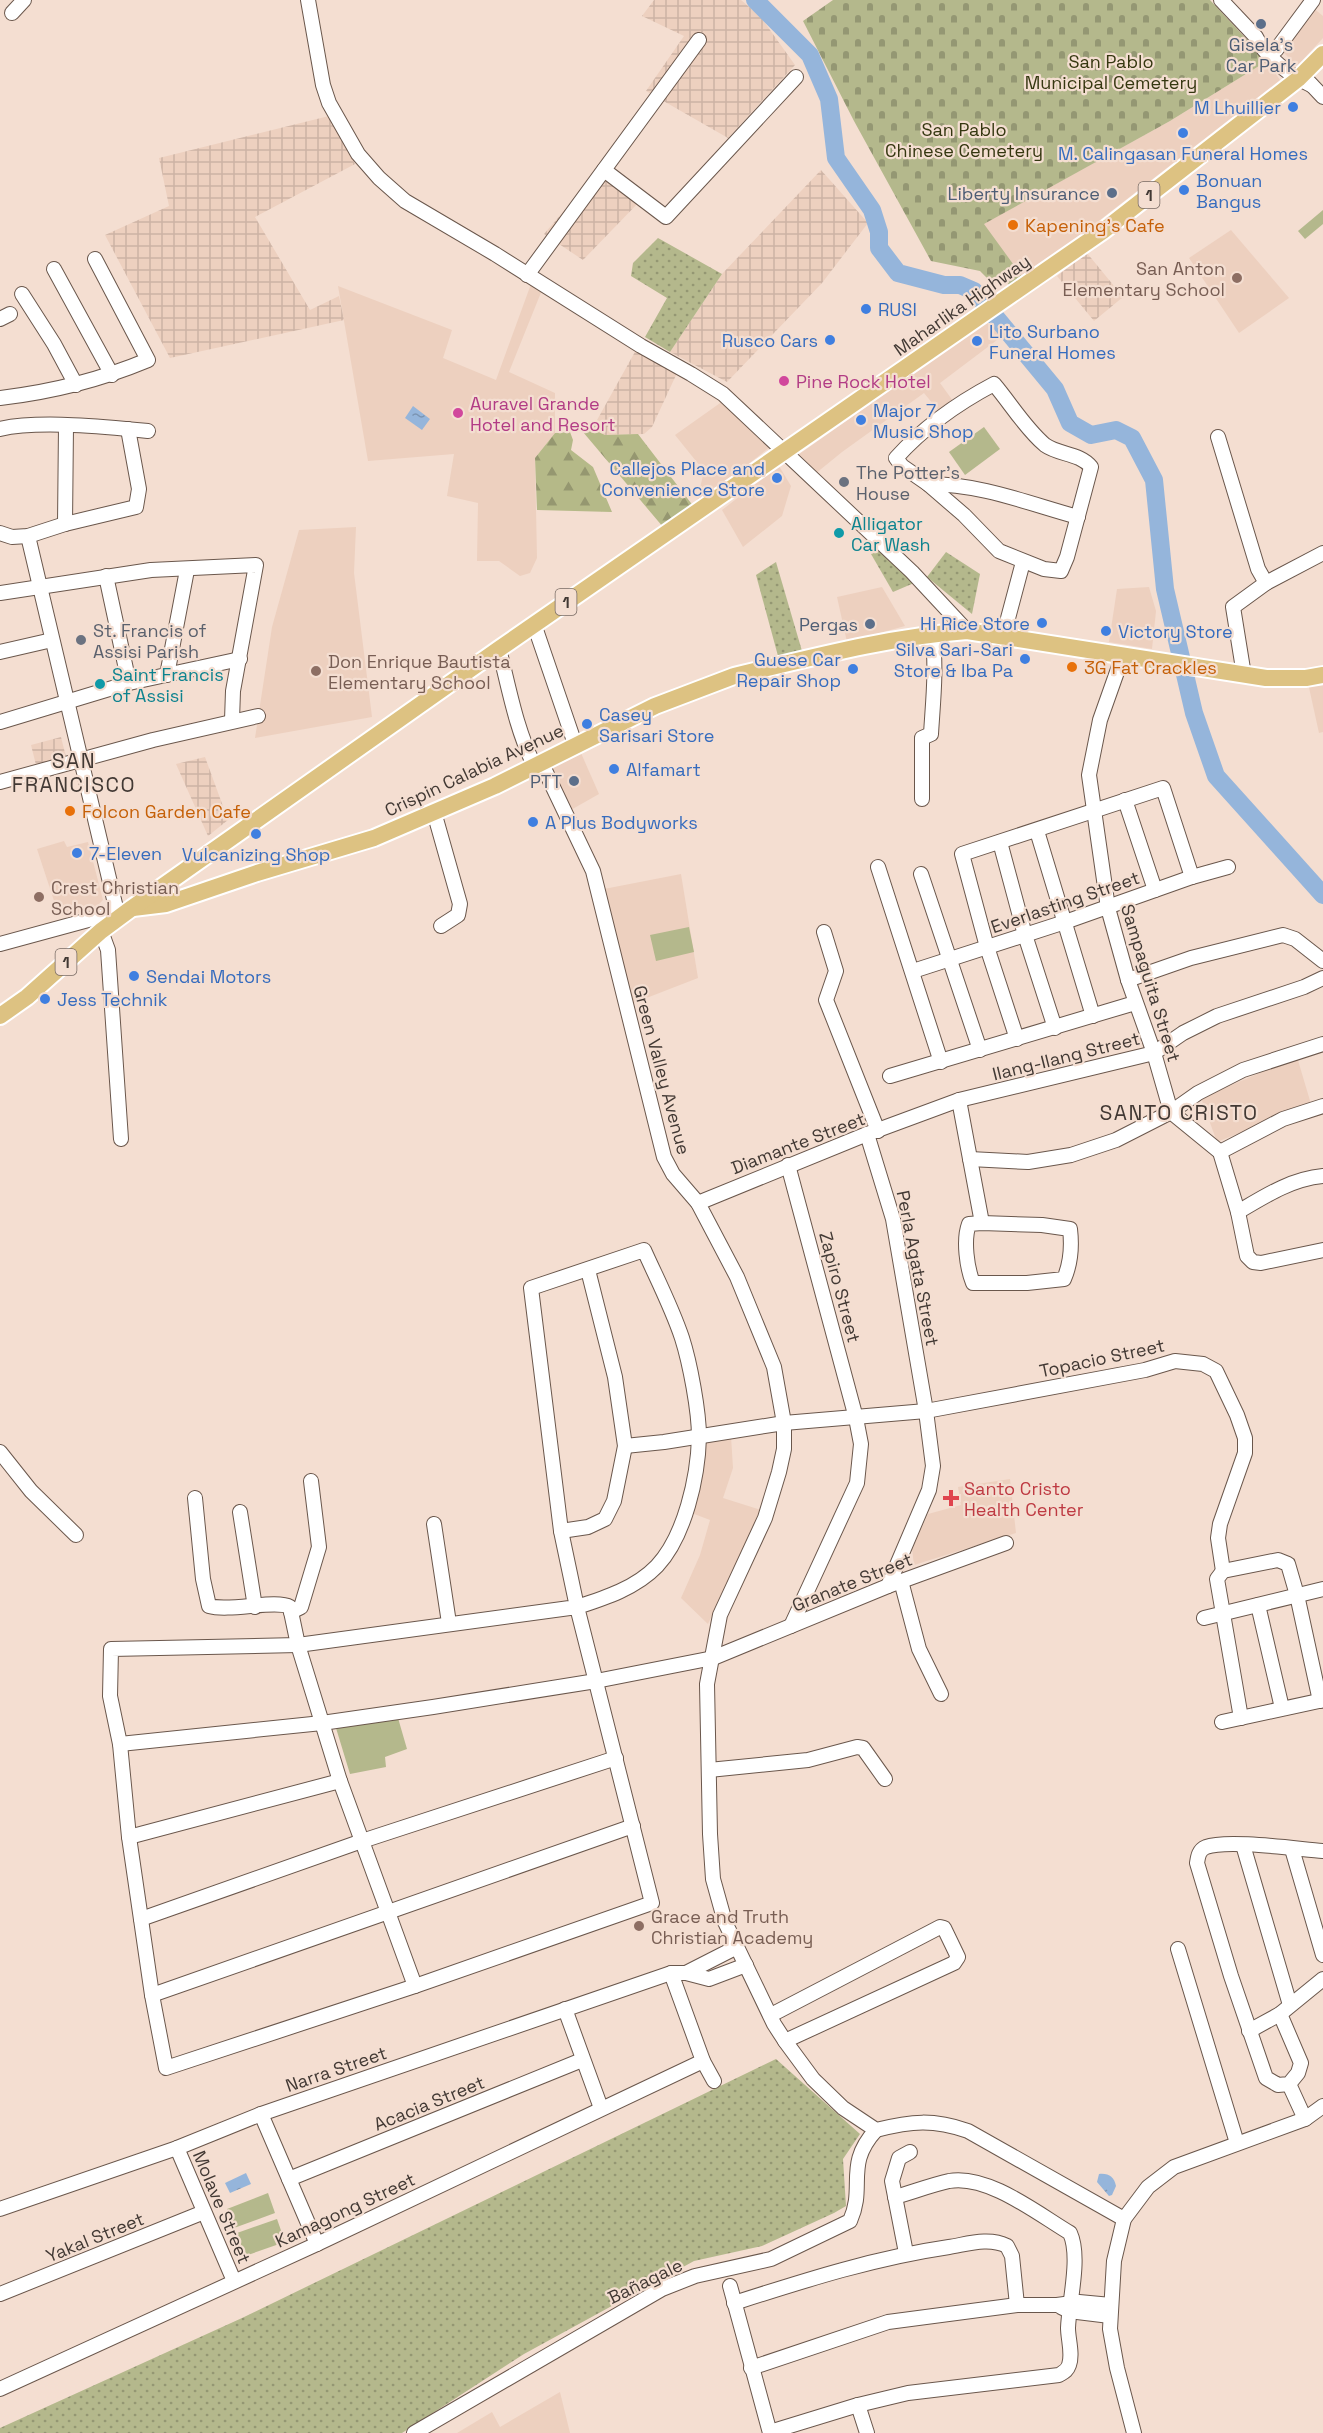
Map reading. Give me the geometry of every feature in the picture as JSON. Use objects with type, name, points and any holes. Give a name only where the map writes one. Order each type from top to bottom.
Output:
[{"type":"main road","name":"Maharlika Highway","points":[[0,1016],[27,996],[125,910],[1119,218],[1304,80],[1323,54]]},
{"type":"main road","name":"Crispin Calabia Avenue","points":[[125,910],[166,904],[257,873],[374,838],[495,786],[655,706],[734,676],[820,655],[932,634],[967,631],[1266,678],[1306,678],[1323,675]]},
{"type":"street","points":[[12,13],[24,0]]},
{"type":"street","points":[[308,0],[323,86],[358,154],[379,178],[405,201],[640,346],[723,394],[912,572],[967,631]]},
{"type":"street","points":[[1221,0],[1256,37],[1259,44],[1323,97]]},
{"type":"street","points":[[1276,50],[1313,0]]},
{"type":"street","points":[[1256,37],[1264,38],[1304,80]]},
{"type":"street","points":[[527,275],[699,40]]},
{"type":"street","points":[[603,170],[666,217],[796,77]]},
{"type":"street","points":[[0,398],[31,395],[76,385],[112,375],[148,360],[95,259]]},
{"type":"street","points":[[54,270],[112,375]]},
{"type":"street","points":[[22,294],[54,344],[76,385]]},
{"type":"street","points":[[994,384],[1031,432],[1048,447],[1086,461],[1091,467],[1077,517],[1061,571],[1044,569],[999,551],[964,516],[928,484],[902,466],[896,458],[909,443],[932,424],[994,384]]},
{"type":"street","points":[[0,429],[13,426],[66,426],[148,431]]},
{"type":"street","points":[[65,524],[66,426]]},
{"type":"street","points":[[0,533],[12,537],[28,536],[65,524],[136,507],[139,489],[128,429]]},
{"type":"street","points":[[1218,437],[1258,569],[1266,583]]},
{"type":"street","points":[[928,484],[955,484],[994,492],[1077,517]]},
{"type":"street","points":[[0,944],[125,910],[80,759],[28,536]]},
{"type":"street","points":[[1244,675],[1233,607],[1266,583],[1323,553]]},
{"type":"street","points":[[1003,637],[1023,562]]},
{"type":"street","points":[[0,592],[151,570],[256,565],[233,691],[232,720]]},
{"type":"street","points":[[168,675],[187,570]]},
{"type":"street","points":[[106,576],[129,683]]},
{"type":"street","points":[[534,624],[575,744]]},
{"type":"street","points":[[922,799],[922,738],[931,734],[933,711],[932,634]]},
{"type":"street","points":[[0,652],[52,640]]},
{"type":"street","name":"Green Valley Avenue","points":[[499,649],[525,746],[538,764],[594,871],[664,1157],[674,1174],[698,1203],[737,1277],[774,1367],[784,1423],[784,1449],[779,1472],[765,1518],[720,1615],[707,1684],[713,1880],[725,1922],[785,2041],[813,2079],[843,2108],[876,2130]]},
{"type":"street","name":"Sampaguita Street","points":[[1123,655],[1093,747],[1089,775],[1108,908],[1135,1003],[1154,1053],[1171,1112]]},
{"type":"street","points":[[0,722],[129,683],[240,659]]},
{"type":"street","points":[[0,782],[232,720],[258,716]]},
{"type":"street","points":[[1017,1039],[987,947],[962,854],[1163,788],[1192,877]]},
{"type":"street","points":[[1125,800],[1155,890]]},
{"type":"street","points":[[434,812],[460,904],[458,915],[441,926]]},
{"type":"street","points":[[1037,831],[1093,1016]]},
{"type":"street","points":[[1000,842],[1025,935],[1055,1028]]},
{"type":"street","points":[[878,867],[941,1062]]},
{"type":"street","name":"Everlasting Street","points":[[913,971],[1228,867]]},
{"type":"street","points":[[921,874],[980,1050]]},
{"type":"street","points":[[101,930],[108,950],[121,1139]]},
{"type":"street","name":"Perla Agata Street","points":[[824,932],[836,971],[826,999],[873,1133],[893,1220],[926,1411],[933,1466],[929,1490],[894,1583]]},
{"type":"street","points":[[1128,980],[1191,958],[1283,936],[1301,943],[1323,961]]},
{"type":"street","name":"Ilang-Ilang Street","points":[[912,1118],[960,1100],[1154,1053],[1183,1033],[1217,1016],[1304,987],[1323,978]]},
{"type":"street","points":[[890,1076],[1135,1003]]},
{"type":"street","points":[[970,1160],[1028,1162],[1071,1155],[1116,1140],[1171,1112],[1198,1093],[1243,1070],[1323,1044]]},
{"type":"street","points":[[960,1100],[982,1223]]},
{"type":"street","points":[[1220,1152],[1283,1119],[1323,1106]]},
{"type":"street","points":[[1171,1112],[1220,1152],[1238,1212],[1247,1256],[1253,1262],[1261,1263],[1323,1250]]},
{"type":"street","name":"Diamante Street","points":[[698,1203],[788,1165],[912,1118]]},
{"type":"street","name":"Zapiro Street","points":[[788,1165],[861,1443],[857,1483],[790,1626]]},
{"type":"street","points":[[1238,1212],[1285,1185],[1323,1176]]},
{"type":"street","points":[[982,1223],[1042,1225],[1070,1229],[1070,1260],[1064,1279],[1027,1283],[973,1283],[969,1274],[966,1232],[969,1224],[982,1223]]},
{"type":"street","points":[[588,1270],[531,1288],[561,1531],[577,1607],[652,1903],[415,1986],[166,2068],[152,1995],[129,1837],[120,1744],[110,1696],[111,1649],[297,1645],[577,1607],[618,1594],[657,1566],[679,1532],[690,1501],[699,1437],[691,1375],[682,1338],[644,1250],[588,1270]]},
{"type":"street","points":[[561,1531],[588,1527],[605,1519],[614,1501],[625,1446],[615,1377],[588,1270]]},
{"type":"street","name":"Topacio Street","points":[[625,1446],[784,1423],[926,1411],[1145,1370],[1174,1361],[1203,1364],[1216,1371],[1245,1438],[1245,1453],[1220,1524],[1218,1538],[1222,1571]]},
{"type":"street","points":[[0,1452],[31,1491],[76,1535]]},
{"type":"street","points":[[291,1612],[301,1607],[319,1547],[311,1481]]},
{"type":"street","points":[[195,1498],[203,1579],[209,1606],[255,1607],[284,1604],[290,1607],[297,1645],[340,1781],[415,1986]]},
{"type":"street","points":[[240,1512],[255,1607]]},
{"type":"street","points":[[434,1524],[448,1623]]},
{"type":"street","name":"Granate Street","points":[[120,1744],[322,1723],[596,1681],[713,1658],[894,1583],[1006,1543]]},
{"type":"street","points":[[1222,1722],[1241,1718],[1282,1708],[1321,1701],[1288,1564],[1278,1560],[1222,1571],[1217,1579],[1241,1718]]},
{"type":"street","points":[[894,1583],[919,1648],[941,1694]]},
{"type":"street","points":[[1204,1618],[1323,1590]]},
{"type":"street","points":[[1258,1605],[1282,1708]]},
{"type":"street","points":[[709,1770],[808,1761],[857,1747],[863,1749],[885,1779]]},
{"type":"street","points":[[141,1919],[362,1841],[616,1758]]},
{"type":"street","points":[[129,1837],[340,1781]]},
{"type":"street","points":[[152,1995],[388,1914],[633,1826]]},
{"type":"street","points":[[1243,1845],[1285,2010],[1301,2063],[1298,2073],[1289,2084],[1278,2085],[1266,2078],[1249,2031],[1197,1863],[1199,1852],[1205,1848],[1243,1845],[1323,1851]]},
{"type":"street","points":[[1292,1849],[1323,1955]]},
{"type":"street","points":[[771,2015],[940,1927],[947,1932],[958,1957],[954,1963],[785,2041]]},
{"type":"street","name":"Narra Street","points":[[0,2209],[177,2148],[261,2114],[565,2009],[678,1973],[737,1947]]},
{"type":"street","points":[[1178,1949],[1238,2142]]},
{"type":"street","name":"Narra Street","points":[[678,1973],[709,1979],[746,1965]]},
{"type":"street","points":[[678,1973],[703,2061],[714,2082]]},
{"type":"street","points":[[1249,2031],[1285,2010],[1323,1979]]},
{"type":"street","points":[[565,2009],[601,2108]]},
{"type":"street","name":"Acacia Street","points":[[289,2179],[582,2060]]},
{"type":"street","name":"Kamagong Street","points":[[0,2389],[317,2244],[703,2061]]},
{"type":"street","points":[[1289,2084],[1305,2119]]},
{"type":"street","points":[[1134,2433],[1117,2368],[1110,2310],[1114,2261],[1124,2219],[1148,2187],[1174,2167],[1305,2119],[1323,2106]]},
{"type":"street","points":[[261,2114],[317,2244]]},
{"type":"street","points":[[876,2130],[922,2121],[946,2124],[968,2132],[1124,2219]]},
{"type":"street","name":"Bañagale","points":[[414,2433],[662,2289],[695,2276],[771,2259],[850,2221],[856,2208],[859,2155],[865,2142],[876,2130]]},
{"type":"street","name":"Molave Street","points":[[177,2148],[234,2281]]},
{"type":"street","points":[[906,2253],[892,2181],[899,2158],[910,2152]]},
{"type":"street","points":[[729,2286],[770,2432],[858,2405],[908,2393],[1059,2374],[1067,2370],[1070,2363],[1065,2306],[1074,2255],[1074,2241],[1070,2234],[1012,2198],[986,2186],[968,2182],[951,2181],[896,2197]]},
{"type":"street","name":"Yakal Street","points":[[0,2294],[204,2212]]},
{"type":"street","points":[[734,2303],[842,2268],[906,2253],[990,2241],[1007,2246],[1012,2256],[1017,2305]]},
{"type":"street","points":[[752,2368],[888,2322],[1017,2305],[1110,2310]]},
{"type":"street","points":[[858,2405],[867,2433]]},
{"type":"shaded area","points":[[654,0],[741,0],[760,16],[795,65],[728,138],[646,91],[684,36],[642,16]]},
{"type":"shaded area","points":[[1312,7],[1323,16],[1323,38],[1297,66],[1280,49]]},
{"type":"shaded area","points":[[1267,61],[1280,80],[1024,279],[983,224],[1170,121]]},
{"type":"shaded area","points":[[329,116],[355,164],[255,217],[310,310],[339,296],[344,320],[170,358],[105,235],[169,206],[159,158]]},
{"type":"shaded area","points":[[601,168],[641,200],[583,260],[544,234]]},
{"type":"shaded area","points":[[821,170],[868,223],[822,283],[727,382],[670,352],[722,274]]},
{"type":"shaded area","name":"San Anton Elementary School","points":[[1231,230],[1289,298],[1239,333],[1189,258]]},
{"type":"shaded area","points":[[1087,253],[1123,297],[1094,321],[1057,276]]},
{"type":"shaded area","name":"Auravel Grande Hotel and Resort","points":[[531,284],[542,290],[509,372],[555,393],[555,433],[535,458],[537,558],[530,573],[520,576],[499,561],[477,561],[478,503],[447,496],[454,454],[368,461],[338,286],[452,330],[443,358],[496,380]]},
{"type":"shaded area","points":[[987,322],[1001,337],[940,383],[953,401],[938,410],[924,393],[815,474],[798,455]]},
{"type":"shaded area","points":[[636,350],[677,373],[652,427],[644,434],[604,435],[592,429]]},
{"type":"shaded area","points":[[723,401],[770,447],[696,505],[704,471],[675,435]]},
{"type":"shaded area","points":[[779,466],[791,486],[782,516],[743,547],[722,510]]},
{"type":"shaded area","name":"Don Enrique Bautista Elementary School","points":[[356,527],[354,573],[372,717],[255,738],[272,627],[299,530]]},
{"type":"shaded area","points":[[882,587],[905,626],[847,642],[837,597]]},
{"type":"shaded area","points":[[1149,587],[1156,611],[1152,649],[1109,642],[1117,589]]},
{"type":"shaded area","points":[[1308,683],[1323,683],[1323,732],[1319,733]]},
{"type":"shaded area","points":[[61,737],[66,757],[36,765],[31,745]]},
{"type":"shaded area","name":"PTT","points":[[581,753],[599,794],[569,811],[548,767]]},
{"type":"shaded area","points":[[205,757],[228,820],[208,836],[176,764]]},
{"type":"shaded area","points":[[64,841],[67,847],[88,842],[103,900],[92,911],[59,916],[37,849]]},
{"type":"shaded area","points":[[681,874],[698,978],[631,1004],[604,889]]},
{"type":"shaded area","points":[[1297,1057],[1311,1104],[1217,1142],[1201,1098]]},
{"type":"shaded area","points":[[731,1436],[733,1468],[723,1498],[761,1510],[708,1624],[681,1598],[700,1555],[710,1520],[689,1512],[704,1439]]},
{"type":"shaded area","points":[[1010,1479],[1016,1533],[914,1565],[912,1549],[928,1514],[961,1505],[958,1487]]},
{"type":"shaded area","points":[[560,2392],[570,2433],[457,2433],[492,2412],[500,2427]]},
{"type":"green space","points":[[833,0],[1210,0],[1267,61],[1170,121],[984,224],[1024,279],[1011,287],[1003,279],[993,284],[980,271],[931,261],[854,121],[803,21]]},
{"type":"green space","points":[[1323,210],[1323,224],[1305,239],[1298,231]]},
{"type":"green space","points":[[658,238],[722,274],[670,352],[645,337],[667,298],[631,276],[633,263]]},
{"type":"green space","points":[[984,427],[1000,449],[965,475],[949,452]]},
{"type":"green space","points":[[592,429],[605,435],[638,434],[694,507],[663,527],[583,432]]},
{"type":"green space","points":[[570,432],[573,440],[571,450],[593,467],[612,512],[537,510],[535,458],[555,433]]},
{"type":"green space","points":[[882,550],[914,583],[893,592],[871,554]]},
{"type":"green space","points":[[946,552],[980,574],[972,614],[927,577]]},
{"type":"green space","points":[[776,562],[802,651],[778,656],[756,575]]},
{"type":"green space","points":[[689,927],[694,952],[656,961],[650,935]]},
{"type":"green space","points":[[398,1718],[407,1749],[385,1757],[386,1767],[350,1774],[336,1728]]},
{"type":"green space","points":[[776,2059],[860,2134],[843,2159],[846,2206],[762,2246],[694,2261],[524,2354],[402,2433],[0,2433],[0,2428],[242,2318]]},
{"type":"green space","points":[[268,2193],[275,2213],[234,2228],[227,2209]]},
{"type":"green space","points":[[277,2219],[285,2242],[245,2256],[237,2233]]},
{"type":"water","points":[[413,406],[430,419],[422,430],[405,418]]},
{"type":"water","points":[[246,2173],[251,2184],[230,2193],[225,2183]]},
{"type":"water","points":[[1099,2174],[1108,2175],[1114,2180],[1116,2186],[1112,2195],[1109,2196],[1097,2182]]},
{"type":"waterway","points":[[755,0],[810,55],[829,99],[836,158],[872,210],[879,232],[879,248],[898,273],[944,285],[960,285],[974,291],[1055,389],[1070,423],[1091,435],[1116,430],[1132,438],[1154,480],[1165,589],[1194,713],[1216,776],[1323,895]]},
{"type":"place","name":"Gisela's Car Park","points":[[1261,24]]},
{"type":"place","name":"M Lhuillier","points":[[1293,107]]},
{"type":"place","name":"M. Calingasan Funeral Homes","points":[[1183,133]]},
{"type":"place","name":"Bonuan Bangus","points":[[1184,190]]},
{"type":"place","name":"Liberty Insurance","points":[[1112,193]]},
{"type":"place","name":"Kapening's Cafe","points":[[1013,225]]},
{"type":"place","name":"San Anton Elementary School","points":[[1237,278]]},
{"type":"place","name":"RUSI","points":[[866,309]]},
{"type":"place","name":"Rusco Cars","points":[[830,340]]},
{"type":"place","name":"Lito Surbano Funeral Homes","points":[[977,341]]},
{"type":"place","name":"Pine Rock Hotel","points":[[784,381]]},
{"type":"place","name":"Auravel Grande Hotel and Resort","points":[[458,413]]},
{"type":"place","name":"Major 7 Music Shop","points":[[861,420]]},
{"type":"place","name":"Callejos Place and Convenience Store","points":[[777,478]]},
{"type":"place","name":"The Potter's House","points":[[844,482]]},
{"type":"place","name":"Alligator Car Wash","points":[[839,533]]},
{"type":"place","name":"Hi Rice Store","points":[[1042,623]]},
{"type":"place","name":"Pergas","points":[[870,624]]},
{"type":"place","name":"Victory Store","points":[[1106,631]]},
{"type":"place","name":"St. Francis of Assisi Parish","points":[[81,640]]},
{"type":"place","name":"Silva Sari-Sari Store & Iba Pa","points":[[1025,659]]},
{"type":"place","name":"3G Fat Crackles","points":[[1072,667]]},
{"type":"place","name":"Guese Car Repair Shop","points":[[853,669]]},
{"type":"place","name":"Don Enrique Bautista Elementary School","points":[[316,671]]},
{"type":"place","name":"Saint Francis of Assisi","points":[[100,684]]},
{"type":"place","name":"Casey Sarisari Store","points":[[587,724]]},
{"type":"place","name":"Alfamart","points":[[614,769]]},
{"type":"place","name":"PTT","points":[[574,781]]},
{"type":"place","name":"Folcon Garden Cafe","points":[[70,811]]},
{"type":"place","name":"A Plus Bodyworks","points":[[533,822]]},
{"type":"place","name":"Vulcanizing Shop","points":[[256,834]]},
{"type":"place","name":"7-Eleven","points":[[77,853]]},
{"type":"place","name":"Crest Christian School","points":[[39,897]]},
{"type":"place","name":"Sendai Motors","points":[[134,976]]},
{"type":"place","name":"Jess Technik","points":[[45,999]]},
{"type":"place","name":"Santo Cristo Health Center","points":[[951,1498]]},
{"type":"place","name":"Grace and Truth Christian Academy","points":[[639,1926]]},
{"type":"district","name":"SAN FRANCISCO","points":[[74,772]]},
{"type":"district","name":"SANTO CRISTO","points":[[1179,1112]]},
{"type":"park label","name":"San Pablo Municipal Cemetery","points":[[1111,71]]},
{"type":"park label","name":"San Pablo Chinese Cemetery","points":[[964,139]]}]
